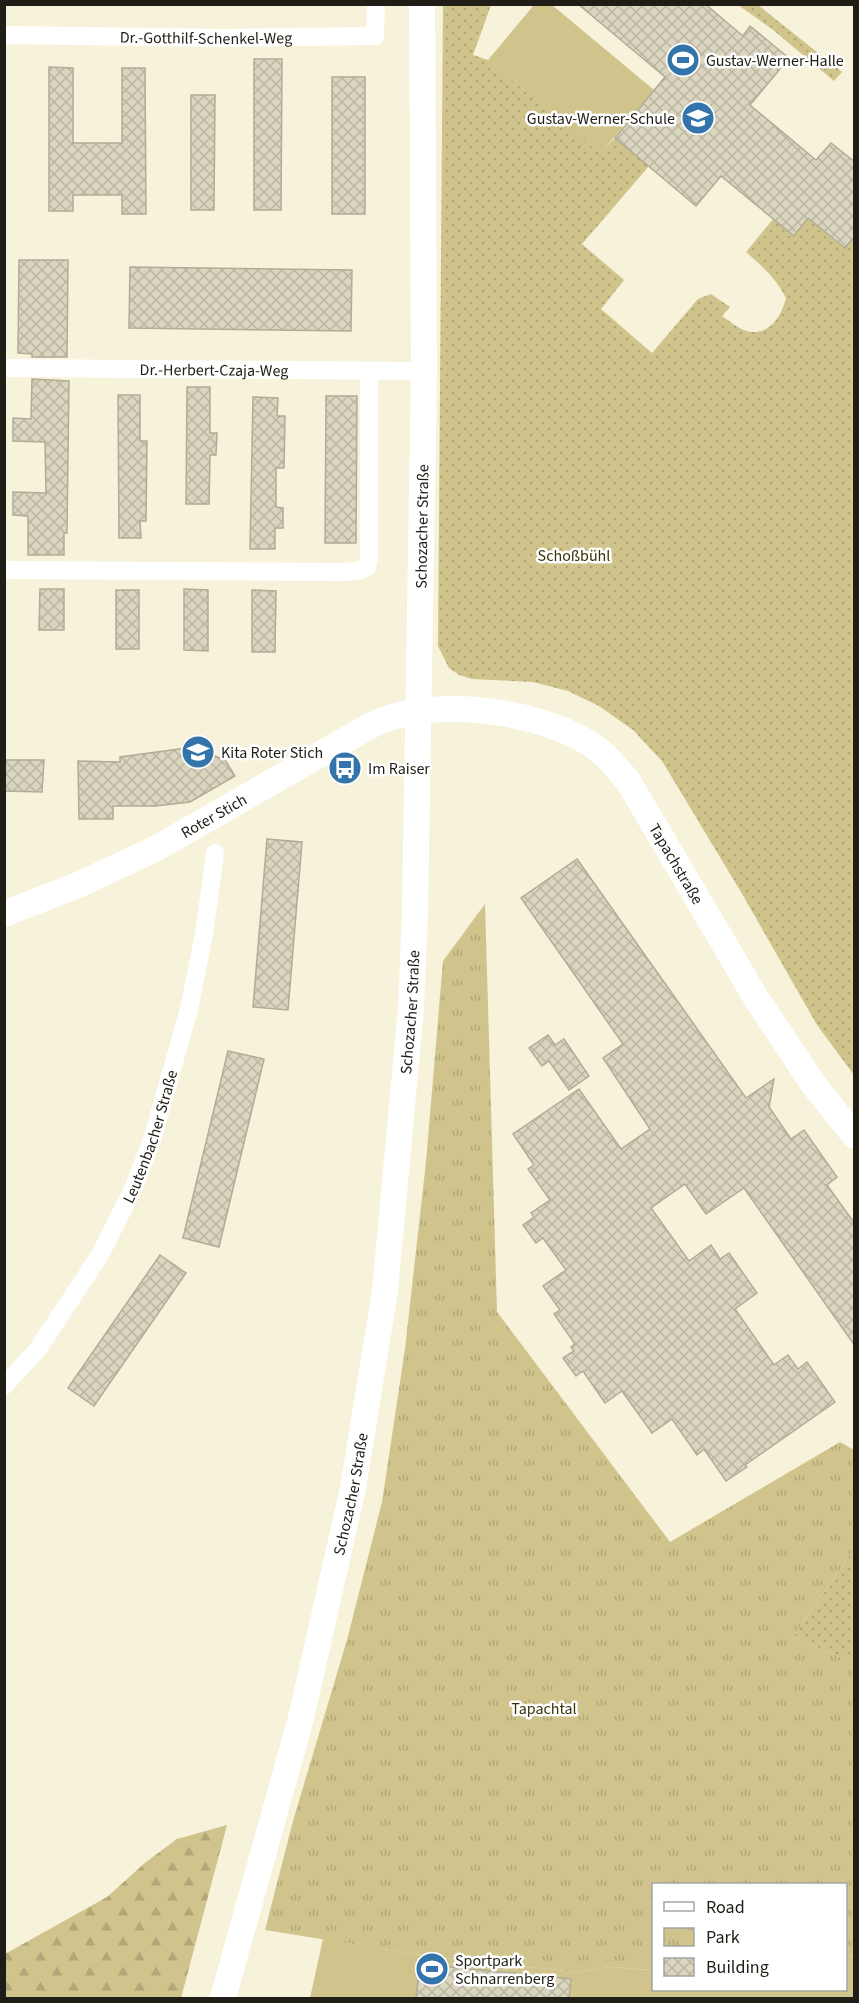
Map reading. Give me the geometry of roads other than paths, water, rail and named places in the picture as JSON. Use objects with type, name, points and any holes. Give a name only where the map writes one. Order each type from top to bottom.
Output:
[{"type":"main road","name":"Schozacher Straße","points":[[223,1998],[301,1718],[353,1488],[385,1291],[411,1008],[415,912],[424,371],[422,4]]},
{"type":"main road","name":"Tapachstraße","points":[[420,711],[467,710],[520,717],[566,731],[589,743],[606,756],[628,781],[756,998],[813,1084],[855,1135]]},
{"type":"main road","name":"Roter Stich","points":[[4,914],[72,888],[155,849],[375,723],[420,711]]},
{"type":"street","name":"Dr.-Gotthilf-Schenkel-Weg","points":[[4,35],[224,38],[375,36],[376,4]]},
{"type":"street","name":"Dr.-Herbert-Czaja-Weg","points":[[4,368],[424,371]]},
{"type":"street","points":[[4,570],[345,572],[367,567],[369,558],[369,371]]},
{"type":"street","name":"Leutenbacher Straße","points":[[4,1386],[38,1349],[100,1255],[133,1189],[152,1140],[189,1009],[204,934],[215,853]]},
{"type":"place","name":"Gustav-Werner-Halle","points":[[683,60]]},
{"type":"place","name":"Gustav-Werner-Schule","points":[[698,118]]},
{"type":"place","name":"Kita Roter Stich","points":[[198,752]]},
{"type":"place","name":"Im Raiser","points":[[345,768]]},
{"type":"place","name":"Sportpark Schnarrenberg","points":[[432,1969]]},
{"type":"park label","name":"Schoßbühl","points":[[574,555]]},
{"type":"park label","name":"Tapachtal","points":[[544,1708]]}]
